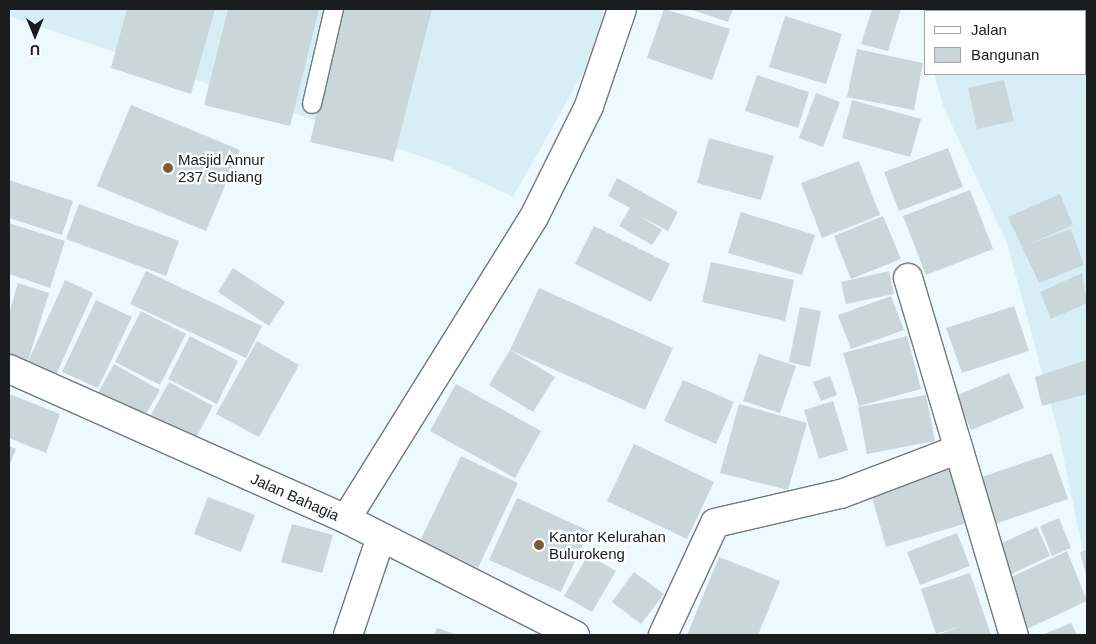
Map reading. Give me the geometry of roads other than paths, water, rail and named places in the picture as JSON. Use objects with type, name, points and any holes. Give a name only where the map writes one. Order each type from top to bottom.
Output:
[{"type":"street","points":[[346,520],[534,218],[589,106],[622,9]]},
{"type":"street","points":[[908,278],[1014,635]]},
{"type":"street","name":"Jalan Bahagia","points":[[9,370],[346,520],[575,635]]},
{"type":"street","points":[[663,635],[715,523],[841,494],[958,449]]},
{"type":"street","points":[[348,635],[381,537]]},
{"type":"lane","points":[[312,104],[334,9]]},
{"type":"place","name":"Masjid Annur 237 Sudiang","points":[[168,168]]},
{"type":"place","name":"Kantor Kelurahan Bulurokeng","points":[[539,545]]}]
